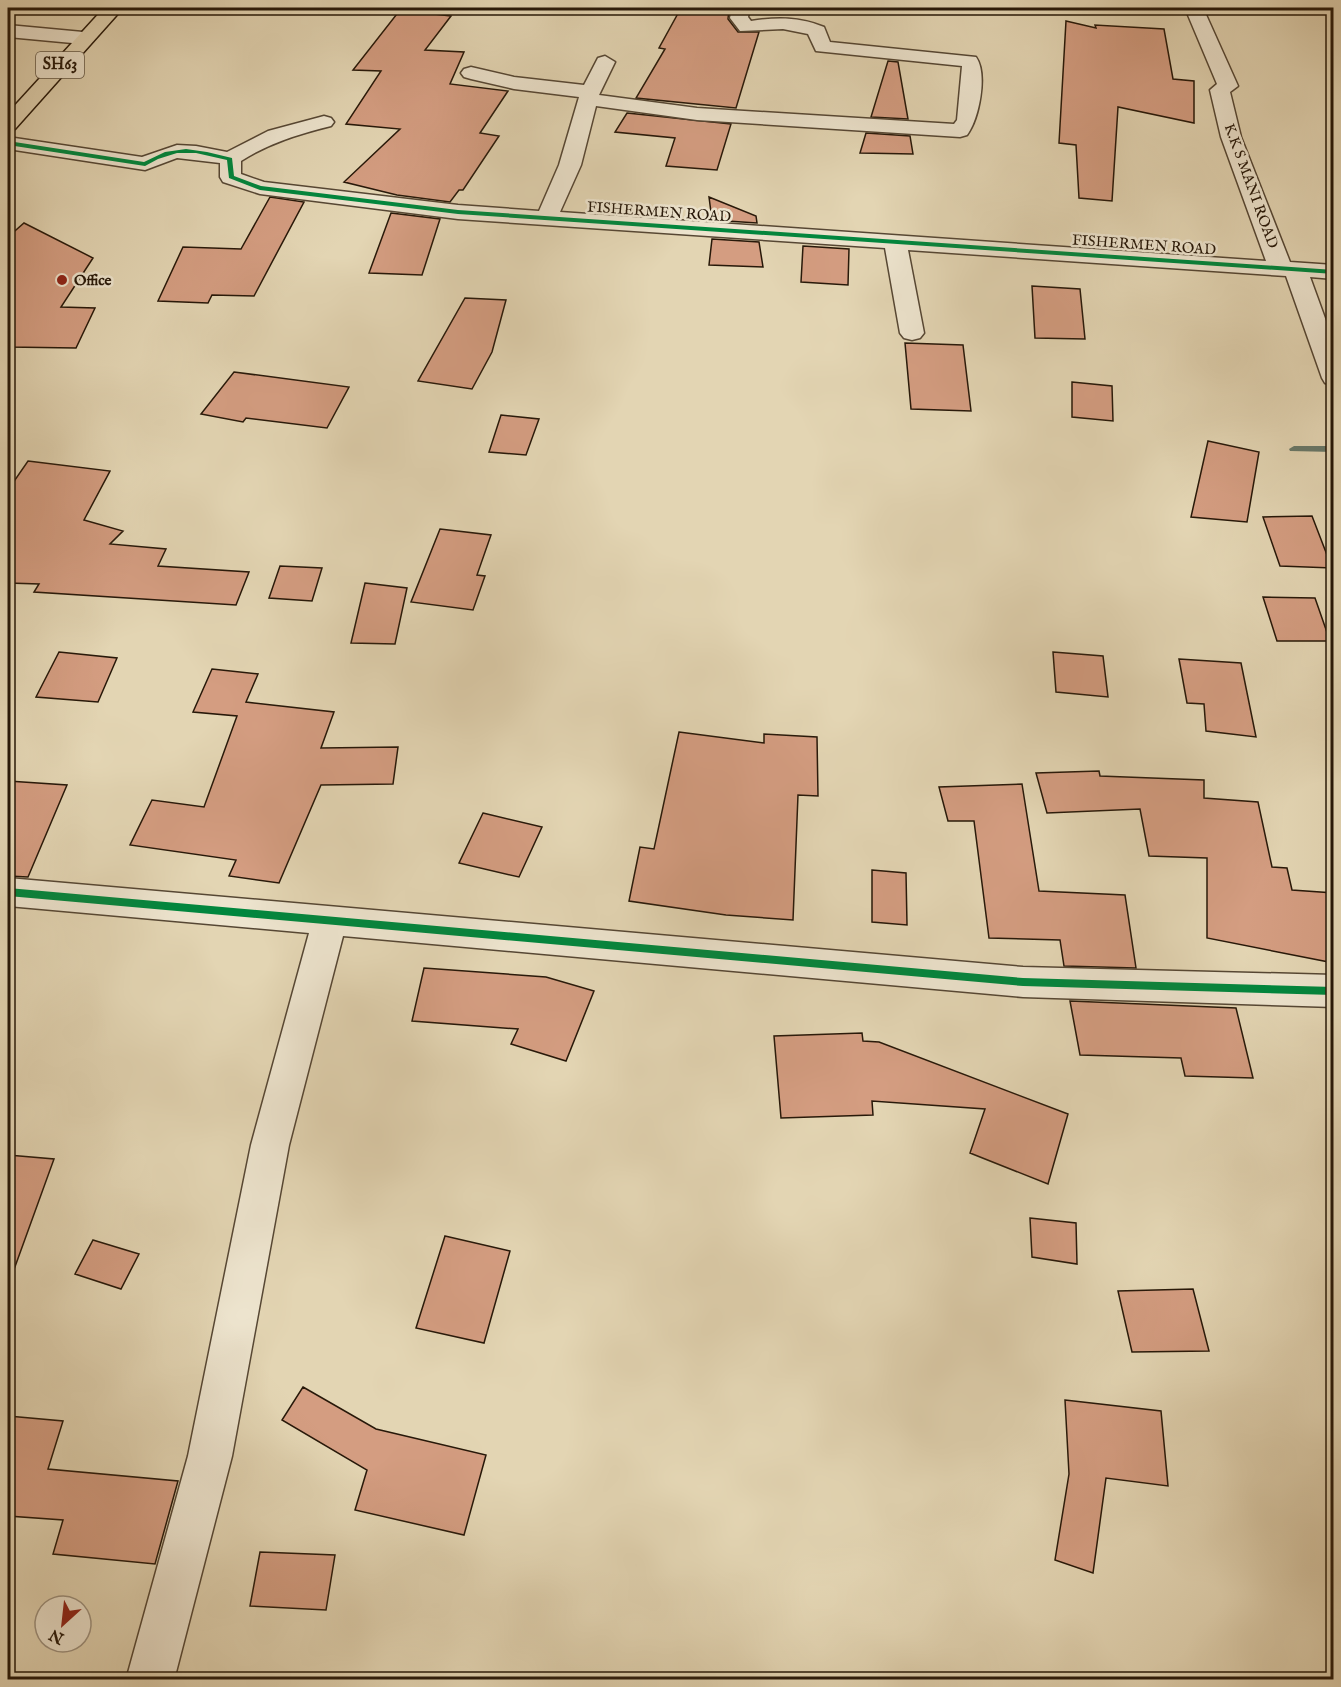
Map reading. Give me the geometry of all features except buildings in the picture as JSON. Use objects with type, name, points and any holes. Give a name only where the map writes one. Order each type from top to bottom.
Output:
[{"type":"main road","name":"SH63","points":[[8,125],[83,38],[114,8]]},
{"type":"street","points":[[471,73],[514,83],[697,114],[960,131],[967,120],[972,66],[969,61],[823,46],[817,31],[806,25],[768,23],[747,27],[739,18],[741,8]]},
{"type":"street","name":"K.K S MANI ROAD","points":[[1194,8],[1228,86],[1220,90],[1231,138],[1288,270]]},
{"type":"street","points":[[1312,8],[1334,8]]},
{"type":"street","points":[[8,31],[83,38]]},
{"type":"street","points":[[546,219],[570,165],[589,96],[605,62]]},
{"type":"street","points":[[8,143],[145,164],[163,153],[194,150],[230,159],[246,148],[289,131],[324,122]]},
{"type":"street","name":"FISHERMEN ROAD","points":[[230,159],[231,177],[260,188],[458,212],[1334,272]]},
{"type":"street","points":[[896,243],[898,267],[907,297],[912,333]]},
{"type":"street","points":[[1288,270],[1334,378]]},
{"type":"street","points":[[8,892],[1023,982],[1334,991]]},
{"type":"street","points":[[150,1680],[210,1456],[270,1144],[330,921]]},
{"type":"waterway","points":[[1294,449],[1334,449]]},
{"type":"cycle path","points":[[8,143],[145,164],[167,154],[196,152],[230,159],[231,177],[260,188],[458,212],[1334,272]]},
{"type":"cycle path","points":[[8,892],[1023,982],[1334,991]]},
{"type":"place","name":"Office","points":[[62,280]]}]
